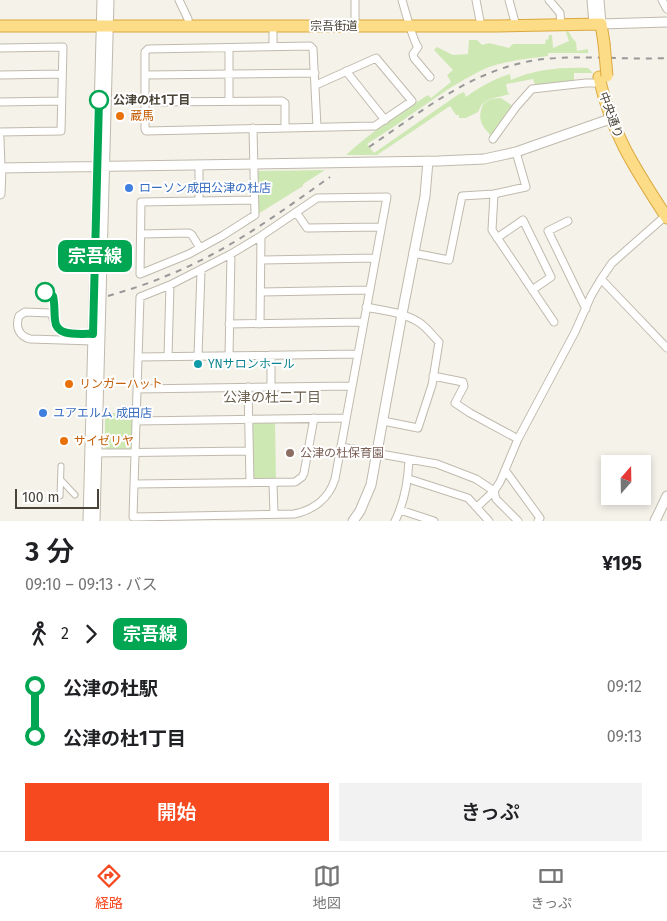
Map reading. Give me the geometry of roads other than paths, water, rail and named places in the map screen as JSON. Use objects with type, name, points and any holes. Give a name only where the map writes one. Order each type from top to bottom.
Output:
[{"type":"highway","name":"宗吾街道","points":[[0,26],[273,27],[598,24]]},
{"type":"highway","name":"中央通り","points":[[598,24],[602,79],[610,119],[633,166],[667,218]]},
{"type":"highway","name":"中央通り","points":[[602,79],[624,136],[667,205]]},
{"type":"street","points":[[88,521],[105,27],[102,0]]},
{"type":"street","points":[[105,27],[110,0]]},
{"type":"street","points":[[179,0],[188,19],[189,27]]},
{"type":"street","points":[[355,0],[355,26]]},
{"type":"street","points":[[402,0],[418,49],[413,56],[430,77]]},
{"type":"street","points":[[476,0],[481,26]]},
{"type":"street","points":[[508,0],[516,26]]},
{"type":"street","points":[[549,0],[560,13],[561,25]]},
{"type":"street","name":"中央通り","points":[[592,0],[598,24]]},
{"type":"street","name":"中央通り","points":[[598,24],[599,0]]},
{"type":"street","points":[[662,0],[667,9]]},
{"type":"street","name":"宗吾街道","points":[[598,24],[667,22]]},
{"type":"street","points":[[273,27],[273,46]]},
{"type":"street","points":[[316,85],[376,58],[412,101],[375,126],[146,131],[145,52],[148,50],[273,46],[312,47],[316,85],[317,127]]},
{"type":"street","points":[[0,48],[63,47],[61,131],[0,132]]},
{"type":"street","points":[[229,48],[229,100]]},
{"type":"street","points":[[346,71],[385,120]]},
{"type":"street","points":[[145,75],[315,73]]},
{"type":"street","points":[[0,75],[62,74]]},
{"type":"street","points":[[493,139],[516,106],[532,89],[586,83],[602,79]]},
{"type":"street","points":[[0,102],[61,101]]},
{"type":"street","points":[[145,102],[284,101],[284,127]]},
{"type":"street","points":[[0,168],[484,159],[516,152],[610,119]]},
{"type":"street","points":[[253,128],[255,215],[200,248],[140,274],[141,202],[254,200]]},
{"type":"street","points":[[0,138],[0,194]]},
{"type":"street","points":[[413,253],[449,260],[462,196],[494,194],[526,187],[516,152]]},
{"type":"street","points":[[353,521],[366,499],[371,485],[425,196],[428,161]]},
{"type":"street","points":[[199,165],[199,201]]},
{"type":"street","points":[[494,194],[492,230],[554,322]]},
{"type":"street","points":[[387,197],[381,227],[333,485],[320,503],[302,512],[242,518],[133,517],[140,296],[201,271],[261,236],[317,198],[387,197]]},
{"type":"street","points":[[296,212],[307,228],[381,227]]},
{"type":"street","points":[[477,507],[494,491],[518,439],[601,279],[612,263],[662,219],[667,218]]},
{"type":"street","points":[[497,238],[524,220],[551,277],[532,290]]},
{"type":"street","points":[[568,221],[548,231],[586,308]]},
{"type":"street","points":[[141,234],[189,233],[192,234],[200,248]]},
{"type":"street","points":[[260,324],[261,236]]},
{"type":"street","points":[[229,356],[231,254]]},
{"type":"street","points":[[262,260],[375,258]]},
{"type":"street","points":[[198,356],[201,271]]},
{"type":"street","points":[[601,279],[667,348]]},
{"type":"street","points":[[168,356],[170,285]]},
{"type":"street","points":[[261,292],[370,290]]},
{"type":"street","points":[[366,307],[402,314],[420,323],[440,342],[433,376],[418,428],[382,421]]},
{"type":"street","points":[[25,312],[46,312],[52,315],[60,331],[95,338],[25,338],[18,331],[17,320],[25,312]]},
{"type":"street","points":[[229,324],[363,322]]},
{"type":"street","points":[[95,338],[97,453],[95,521]]},
{"type":"street","points":[[138,357],[358,354]]},
{"type":"street","points":[[271,355],[271,387]]},
{"type":"street","points":[[433,376],[463,382],[464,386],[455,403],[518,439]]},
{"type":"street","points":[[137,389],[352,386]]},
{"type":"street","points":[[248,387],[250,482]]},
{"type":"street","points":[[134,484],[292,482],[303,476],[314,418]]},
{"type":"street","points":[[136,421],[346,418]]},
{"type":"street","points":[[341,447],[436,464],[462,473],[476,479],[494,491],[496,499],[518,521]]},
{"type":"street","points":[[97,453],[248,451]]},
{"type":"street","points":[[395,521],[400,510],[408,479],[409,460]]},
{"type":"street","points":[[60,496],[61,466]]},
{"type":"street","points":[[505,470],[540,518],[538,521]]},
{"type":"street","points":[[408,479],[468,498],[489,521]]},
{"type":"street","points":[[61,480],[75,495]]},
{"type":"street","points":[[273,483],[274,514]]},
{"type":"street","points":[[655,521],[667,496]]},
{"type":"street","points":[[400,510],[434,521]]},
{"type":"railway","points":[[369,147],[452,92],[496,70],[520,63],[545,59],[590,57],[667,58]]},
{"type":"railway","points":[[108,296],[159,279],[209,256],[251,232],[330,177]]},
{"type":"place","name":"公津の杜1丁目","points":[[99,100]]},
{"type":"place","name":"蔵馬","points":[[120,116]]},
{"type":"place","name":"ローソン成田公津の杜店","points":[[129,188]]},
{"type":"place","name":"YNサロンホール","points":[[198,364]]},
{"type":"place","name":"リンガーハット","points":[[69,384]]},
{"type":"place","name":"ユアエルム 成田店","points":[[43,413]]},
{"type":"place","name":"サイゼリヤ","points":[[64,441]]},
{"type":"place","name":"公津の杜保育園","points":[[290,453]]},
{"type":"district","name":"公津の杜二丁目","points":[[272,397]]}]
